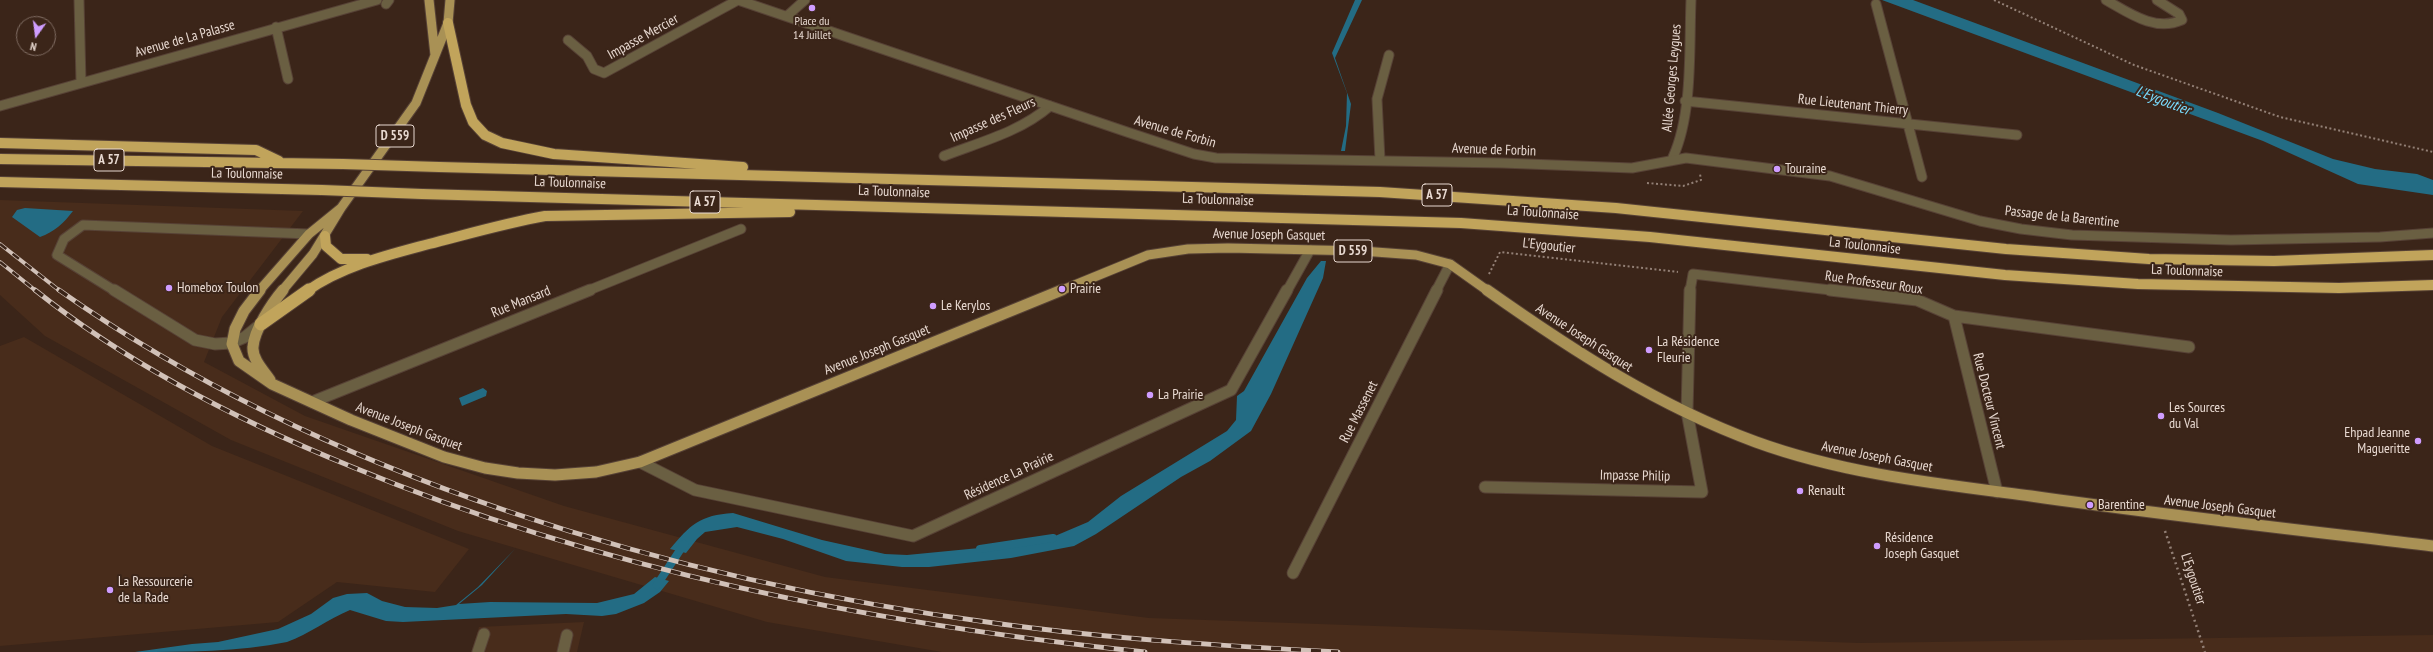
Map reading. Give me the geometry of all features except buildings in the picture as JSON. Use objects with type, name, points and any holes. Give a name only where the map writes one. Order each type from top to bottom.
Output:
[{"type":"highway","points":[[448,23],[466,105],[473,122],[485,135],[502,143],[554,154],[652,160],[865,178]]},
{"type":"highway","points":[[4,142],[256,150],[282,163]]},
{"type":"highway","name":"La Toulonnaise","points":[[0,159],[343,164],[1364,192],[1516,200],[1995,247],[2127,257],[2220,261],[2320,260],[2433,255]]},
{"type":"highway","name":"La Toulonnaise","points":[[0,182],[1462,222],[1650,237],[2005,275],[2138,284],[2339,288],[2433,285]]},
{"type":"highway","points":[[261,324],[321,281],[382,257],[506,223],[545,216],[988,209]]},
{"type":"highway","points":[[325,236],[326,246],[341,259],[382,257]]},
{"type":"main road","name":"D 559","points":[[429,0],[435,55]]},
{"type":"main road","name":"D 559","points":[[272,384],[259,365],[253,348],[261,324],[276,297],[325,236],[341,208],[395,135],[416,103],[448,23],[450,0]]},
{"type":"main road","name":"D 559","points":[[232,344],[235,329],[248,305],[308,234],[341,208]]},
{"type":"main road","name":"Avenue Joseph Gasquet","points":[[232,344],[239,362],[272,384],[444,457],[485,468],[518,473],[555,475],[596,472],[640,462],[1148,255],[1178,249],[1210,248],[1384,252],[1431,258],[1450,264],[1574,352],[1647,394],[1722,429],[1775,449],[1892,476],[1997,492],[2159,514],[2433,546]]},
{"type":"street","points":[[79,0],[81,82]]},
{"type":"street","name":"Avenue de La Palasse","points":[[0,106],[276,27],[377,0]]},
{"type":"street","name":"Avenue de Forbin","points":[[738,0],[1183,150],[1216,158],[1380,160],[1632,168],[1650,167],[1673,158]]},
{"type":"street","name":"Impasse Mercier","points":[[568,40],[587,56],[594,69],[604,73],[738,0]]},
{"type":"street","points":[[788,16],[805,0]]},
{"type":"street","name":"Allée Georges Leygues","points":[[1673,158],[1679,146],[1685,101],[1691,0]]},
{"type":"street","points":[[2106,0],[2159,24],[2173,24],[2182,20],[2179,14],[2157,0]]},
{"type":"street","points":[[1876,4],[1922,177]]},
{"type":"street","points":[[276,27],[288,79]]},
{"type":"street","points":[[1380,160],[1377,99],[1389,55]]},
{"type":"street","name":"Rue Lieutenant Thierry","points":[[1685,101],[2017,135]]},
{"type":"street","name":"Impasse des Fleurs","points":[[944,156],[1029,121],[1042,114],[1050,106]]},
{"type":"street","name":"Passage de la Barentine","points":[[1673,158],[1830,176],[1980,221],[2022,229],[2072,235],[2231,240],[2380,237],[2433,233]]},
{"type":"street","points":[[261,324],[242,340],[232,344],[213,344],[195,340],[57,255],[64,240],[83,225],[308,234]]},
{"type":"street","name":"Rue Mansard","points":[[312,402],[741,229]]},
{"type":"street","name":"Résidence La Prairie","points":[[640,462],[695,490],[913,536],[1231,390],[1310,250]]},
{"type":"street","name":"Rue Massenet","points":[[1293,573],[1450,264]]},
{"type":"street","points":[[1686,412],[1689,295],[1693,274]]},
{"type":"street","name":"Rue Professeur Roux","points":[[1693,274],[1917,300],[1954,316],[2189,347]]},
{"type":"street","name":"Rue Docteur Vincent","points":[[1954,316],[1997,492]]},
{"type":"street","name":"Impasse Philip","points":[[1485,487],[1702,492],[1686,412]]},
{"type":"street","points":[[478,652],[484,634]]},
{"type":"street","points":[[563,652],[567,635]]},
{"type":"path","points":[[1994,0],[2134,65],[2280,117],[2433,152]]},
{"type":"path","points":[[1642,182],[1689,185],[1697,184],[1700,180],[1699,160]]},
{"type":"path","name":"L'Eygoutier","points":[[1482,271],[1489,275],[1500,252],[1693,274]]},
{"type":"path","name":"L'Eygoutier","points":[[2159,514],[2205,652]]},
{"type":"shaded area","points":[[0,200],[303,211],[222,317],[204,362],[305,416],[564,506],[825,577],[1149,618],[1859,643],[2433,635],[2433,652],[942,652],[767,622],[458,531],[231,440],[45,336],[0,295]]},
{"type":"shaded area","points":[[24,337],[212,446],[469,549],[435,592],[337,582],[278,622],[0,646],[0,346]]},
{"type":"shaded area","points":[[584,622],[577,652],[471,652],[479,627]]},
{"type":"water","points":[[1355,0],[1362,0],[1335,58],[1351,104],[1345,151],[1341,151],[1346,126],[1347,93],[1332,53]]},
{"type":"water","name":"L'Eygoutier","points":[[1882,0],[1913,0],[2218,113],[2333,159],[2375,169],[2417,174],[2433,180],[2433,195],[2358,184],[2263,141]]},
{"type":"water","points":[[25,208],[73,211],[58,227],[50,233],[40,237],[12,217],[17,210]]},
{"type":"water","points":[[1321,261],[1326,261],[1323,278],[1271,394],[1251,431],[1210,461],[1181,477],[1096,534],[1074,546],[1011,558],[929,567],[902,567],[846,561],[783,539],[737,527],[705,532],[697,539],[686,553],[670,549],[690,528],[704,519],[712,516],[733,513],[822,540],[885,554],[907,555],[1031,543],[1055,536],[1088,522],[1121,496],[1227,431],[1236,420],[1237,396],[1244,391],[1307,278]]},
{"type":"water","points":[[483,388],[487,391],[486,396],[462,406],[459,398]]},
{"type":"water","points":[[515,549],[482,585],[459,604],[490,602],[597,603],[634,594],[655,577],[669,581],[660,592],[644,603],[616,614],[602,616],[566,614],[403,622],[386,621],[350,610],[287,642],[231,650],[135,652],[218,642],[278,629],[311,614],[333,598],[347,594],[367,593],[382,601],[405,607],[437,608],[456,605],[478,587]]},
{"type":"waterway","points":[[980,549],[1053,538]]},
{"type":"waterway","points":[[657,585],[684,544]]},
{"type":"railway","points":[[0,244],[60,291]]},
{"type":"railway","points":[[0,262],[36,291]]},
{"type":"railway","points":[[35,290],[108,343],[147,367],[186,389],[267,430],[308,449],[446,503],[543,535],[641,564],[741,588],[841,609],[942,626],[1145,652]]},
{"type":"railway","points":[[59,290],[163,357],[273,416],[389,467],[509,512],[632,549],[756,581],[879,605],[1001,624],[1085,634],[1169,641],[1338,652]]},
{"type":"place","name":"Place du 14 Juillet","points":[[812,8]]},
{"type":"place","name":"Touraine","points":[[1777,169]]},
{"type":"place","name":"Homebox Toulon","points":[[169,288]]},
{"type":"place","name":"Prairie","points":[[1062,289]]},
{"type":"place","name":"Le Kerylos","points":[[933,306]]},
{"type":"place","name":"La Résidence Fleurie","points":[[1649,350]]},
{"type":"place","name":"La Prairie","points":[[1150,395]]},
{"type":"place","name":"Les Sources du Val","points":[[2161,416]]},
{"type":"place","name":"Ehpad Jeanne Magueritte","points":[[2418,441]]},
{"type":"place","name":"Renault","points":[[1800,491]]},
{"type":"place","name":"Barentine","points":[[2090,505]]},
{"type":"place","name":"Résidence Joseph Gasquet","points":[[1877,546]]},
{"type":"place","name":"La Ressourcerie de la Rade","points":[[110,590]]}]
